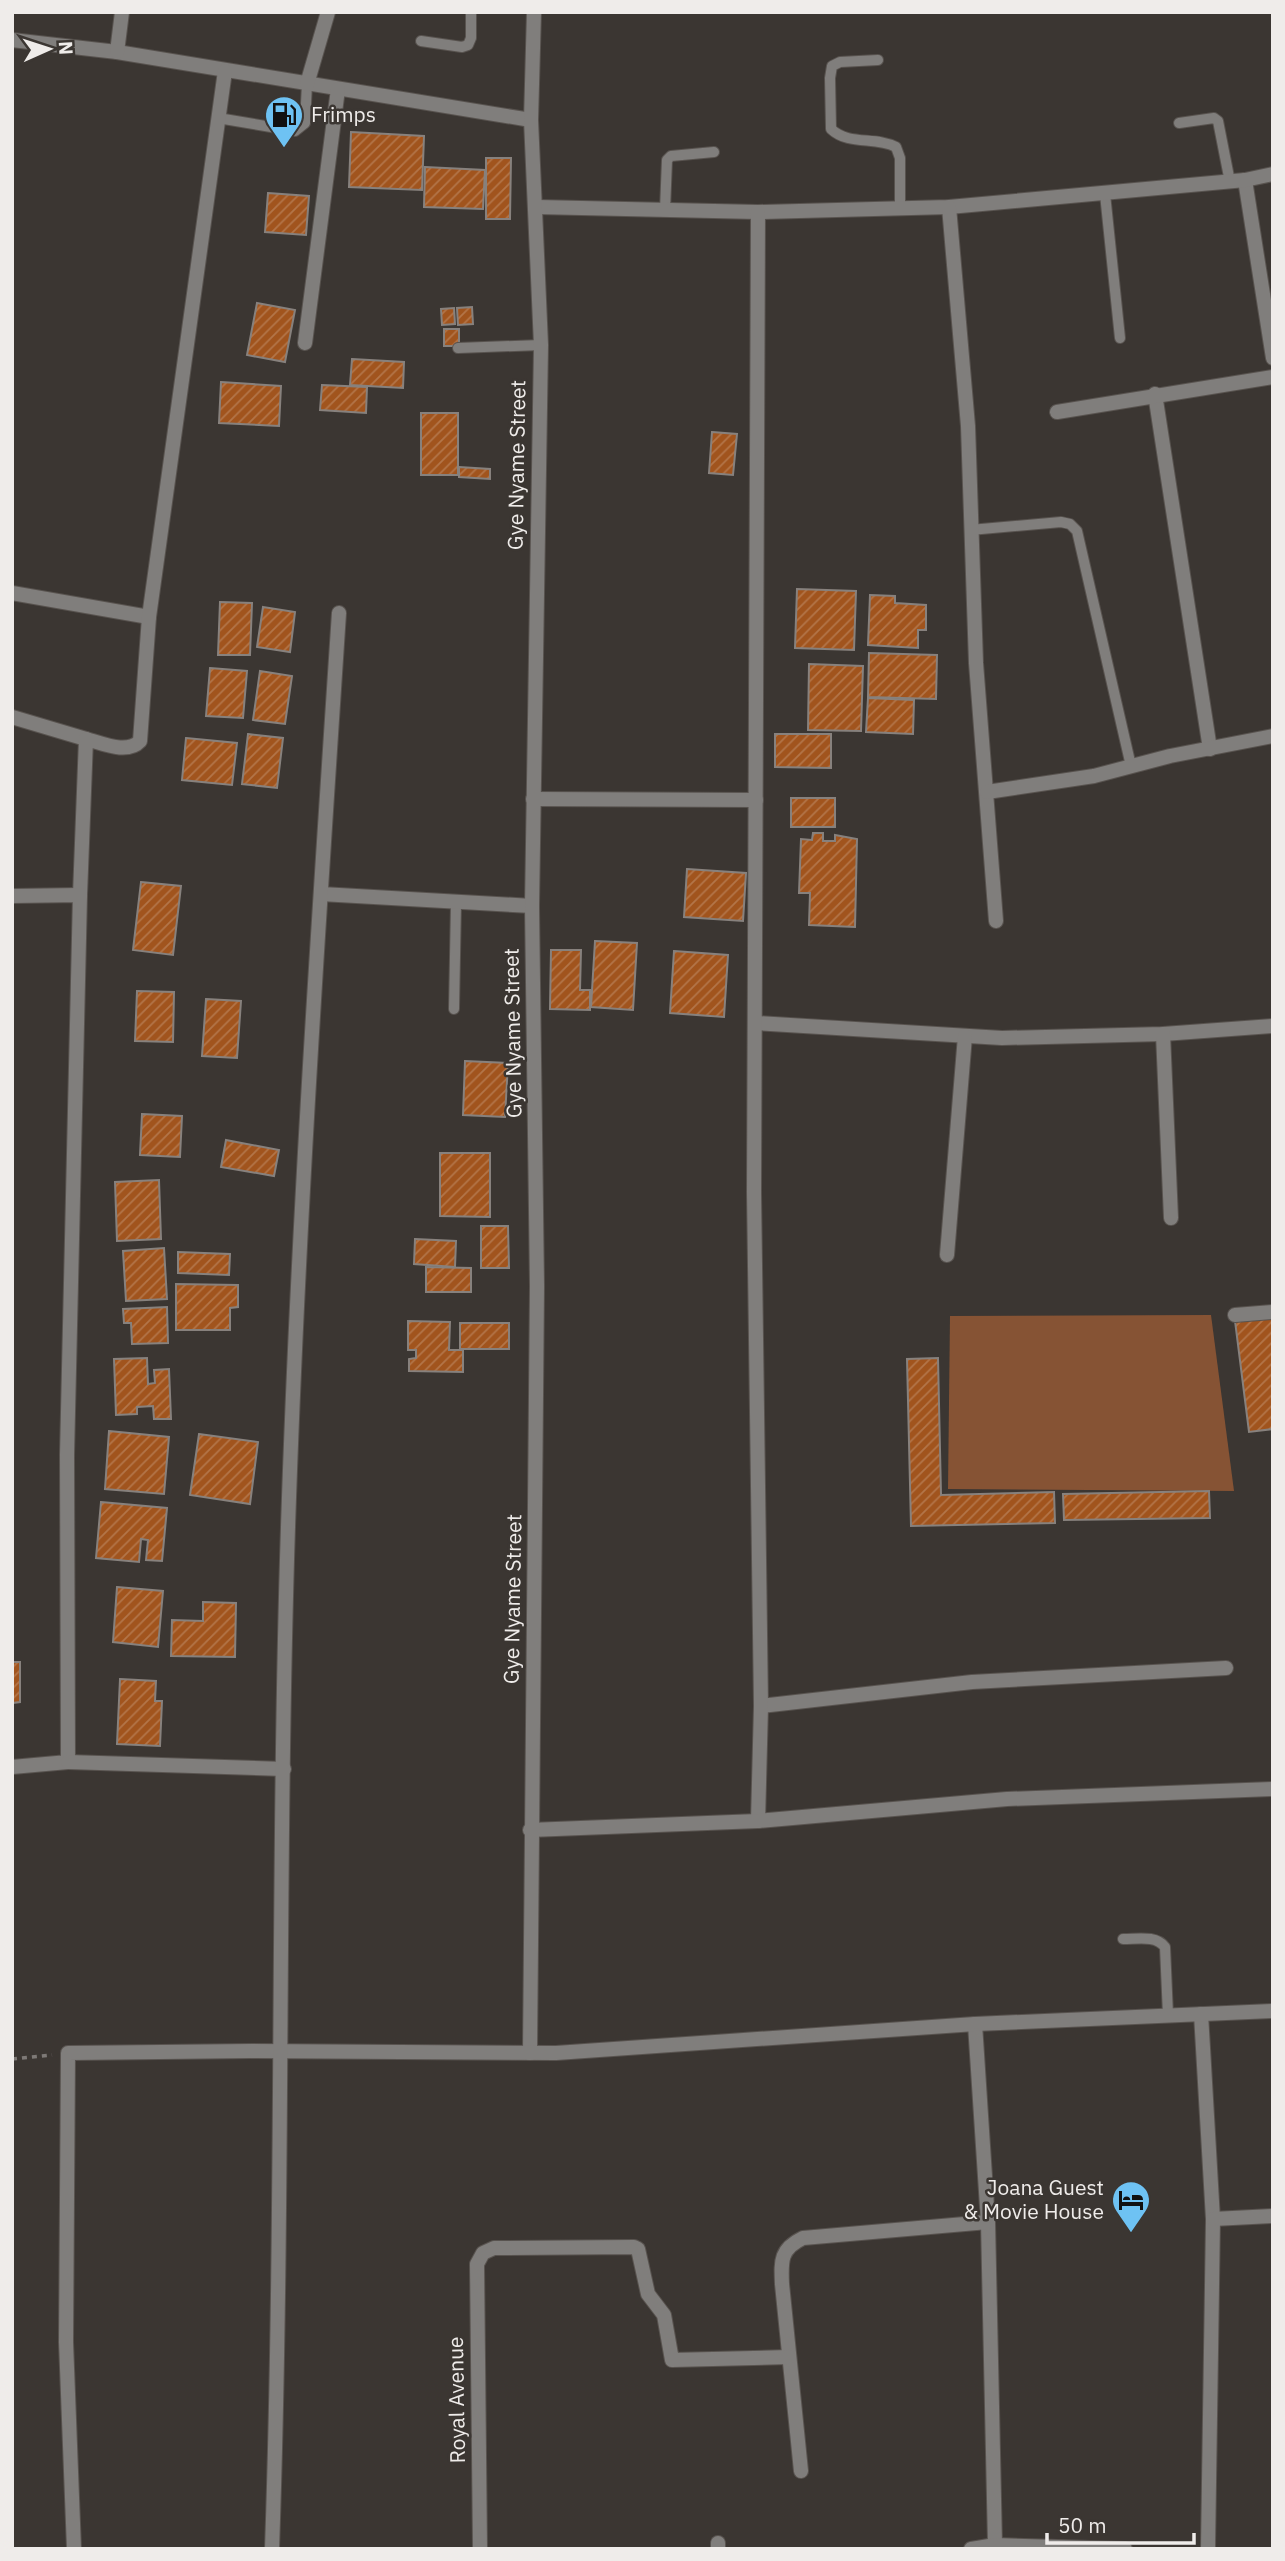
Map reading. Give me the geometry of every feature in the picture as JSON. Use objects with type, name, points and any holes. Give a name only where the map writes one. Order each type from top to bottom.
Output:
[{"type":"street","points":[[117,52],[122,12]]},
{"type":"street","points":[[307,84],[328,12]]},
{"type":"street","name":"Gye Nyame Street","points":[[530,2053],[537,1286],[532,906],[541,345],[537,207],[531,120],[534,12]]},
{"type":"street","points":[[12,40],[117,52],[531,120]]},
{"type":"street","points":[[12,717],[124,748],[135,747],[140,741],[149,617],[225,71]]},
{"type":"street","points":[[305,343],[338,89]]},
{"type":"street","points":[[537,207],[758,212],[949,207],[1237,181],[1273,174]]},
{"type":"street","points":[[1237,181],[1273,358]]},
{"type":"street","points":[[949,207],[968,426],[976,663],[996,921]]},
{"type":"street","points":[[758,212],[754,1192],[761,1706],[758,1821]]},
{"type":"street","points":[[1057,412],[1273,377]]},
{"type":"street","points":[[1155,394],[1210,749]]},
{"type":"street","points":[[12,593],[149,617]]},
{"type":"street","points":[[272,2549],[280,2325],[285,1769],[295,1340],[339,613]]},
{"type":"street","points":[[988,792],[1094,776],[1273,736]]},
{"type":"street","points":[[68,1762],[68,1441],[86,739]]},
{"type":"street","points":[[533,799],[756,800]]},
{"type":"street","points":[[321,894],[532,906]]},
{"type":"street","points":[[12,896],[80,895]]},
{"type":"street","points":[[756,1023],[965,1036],[1163,1034],[1273,1026]]},
{"type":"street","points":[[1163,1034],[1171,1218]]},
{"type":"street","points":[[947,1255],[965,1036]]},
{"type":"street","points":[[1234,1315],[1273,1312]]},
{"type":"street","points":[[761,1706],[972,1682],[1226,1668]]},
{"type":"street","points":[[12,1767],[68,1762],[285,1769]]},
{"type":"street","points":[[530,1830],[758,1821],[1007,1799],[1273,1789]]},
{"type":"street","points":[[74,2549],[66,2342],[68,2053],[530,2053],[975,2024],[1273,2011]]},
{"type":"street","points":[[1201,2014],[1213,2219],[1208,2549]]},
{"type":"street","points":[[975,2024],[988,2222],[995,2545]]},
{"type":"street","points":[[1213,2219],[1273,2216]]},
{"type":"street","points":[[801,2471],[781,2257],[789,2244],[803,2238],[988,2222]]},
{"type":"street","name":"Royal Avenue","points":[[480,2549],[477,2264],[484,2253],[494,2248],[634,2247],[638,2249],[648,2294],[664,2315],[673,2360],[789,2357]]},
{"type":"street","points":[[971,2549],[995,2545],[1125,2549]]},
{"type":"lane","points":[[421,41],[463,47],[468,45],[471,38],[471,12]]},
{"type":"lane","points":[[878,61],[840,61],[832,66],[831,129],[839,137],[887,143],[896,148],[900,158],[900,209]]},
{"type":"lane","points":[[218,118],[295,131],[305,123],[307,84]]},
{"type":"lane","points":[[1180,123],[1214,118],[1218,121],[1237,181]]},
{"type":"lane","points":[[665,210],[667,160],[671,156],[713,152]]},
{"type":"lane","points":[[1105,194],[1121,338]]},
{"type":"lane","points":[[458,348],[541,345]]},
{"type":"lane","points":[[970,530],[1061,522],[1070,524],[1077,531],[1130,766]]},
{"type":"lane","points":[[454,1009],[456,903]]},
{"type":"lane","points":[[1123,1939],[1153,1939],[1165,1947],[1168,2015]]},
{"type":"path","points":[[12,2059],[68,2053]]},
{"type":"shaded area","points":[[1211,1315],[1234,1491],[948,1489],[950,1316]]},
{"type":"building","points":[[351,132],[424,136],[422,190],[349,187]]},
{"type":"building","points":[[486,158],[511,158],[510,219],[486,219]]},
{"type":"building","points":[[425,167],[485,170],[483,209],[424,207]]},
{"type":"building","points":[[268,193],[309,196],[306,235],[265,232]]},
{"type":"building","points":[[257,303],[295,310],[285,362],[247,355]]},
{"type":"building","points":[[472,307],[473,324],[458,325],[457,308]]},
{"type":"building","points":[[454,308],[455,324],[442,325],[441,309]]},
{"type":"building","points":[[444,329],[459,329],[459,346],[444,346]]},
{"type":"building","points":[[352,359],[404,362],[403,388],[350,385]]},
{"type":"building","points":[[221,382],[281,386],[279,426],[219,423]]},
{"type":"building","points":[[322,385],[367,387],[366,413],[320,410]]},
{"type":"building","points":[[421,413],[458,413],[458,475],[421,475]]},
{"type":"building","points":[[712,432],[737,434],[733,475],[709,473]]},
{"type":"building","points":[[459,467],[490,469],[490,479],[459,477]]},
{"type":"building","points":[[797,589],[856,591],[854,650],[795,648]]},
{"type":"building","points":[[870,595],[895,596],[895,603],[926,605],[926,630],[918,630],[918,648],[868,645]]},
{"type":"building","points":[[220,602],[252,603],[250,655],[218,655]]},
{"type":"building","points":[[263,607],[295,612],[290,652],[257,647]]},
{"type":"building","points":[[869,653],[937,655],[936,699],[868,697]]},
{"type":"building","points":[[809,664],[863,666],[861,731],[808,730]]},
{"type":"building","points":[[210,668],[247,671],[243,718],[206,716]]},
{"type":"building","points":[[260,671],[292,676],[285,724],[253,720]]},
{"type":"building","points":[[868,698],[914,700],[913,734],[866,732]]},
{"type":"building","points":[[248,734],[283,738],[277,788],[242,784]]},
{"type":"building","points":[[775,734],[831,734],[831,768],[775,767]]},
{"type":"building","points":[[186,738],[237,743],[232,785],[182,780]]},
{"type":"building","points":[[791,798],[835,798],[835,827],[791,827]]},
{"type":"building","points":[[813,833],[823,833],[823,841],[835,841],[835,835],[857,839],[855,927],[809,925],[810,893],[799,893],[801,839],[812,840]]},
{"type":"building","points":[[687,869],[746,873],[743,921],[684,917]]},
{"type":"building","points":[[141,882],[181,886],[173,955],[133,950]]},
{"type":"building","points":[[595,941],[637,943],[633,1010],[591,1007]]},
{"type":"building","points":[[551,950],[581,950],[580,990],[590,990],[590,1010],[550,1009]]},
{"type":"building","points":[[674,951],[728,955],[724,1017],[670,1013]]},
{"type":"building","points":[[137,991],[174,992],[173,1042],[135,1041]]},
{"type":"building","points":[[206,999],[241,1001],[237,1058],[202,1056]]},
{"type":"building","points":[[465,1061],[508,1063],[505,1117],[463,1115]]},
{"type":"building","points":[[142,1114],[182,1116],[180,1157],[140,1155]]},
{"type":"building","points":[[226,1140],[279,1150],[274,1176],[221,1167]]},
{"type":"building","points":[[440,1153],[490,1153],[490,1217],[440,1216]]},
{"type":"building","points":[[159,1180],[161,1239],[117,1241],[115,1182]]},
{"type":"building","points":[[481,1226],[508,1226],[509,1268],[481,1268]]},
{"type":"building","points":[[415,1239],[456,1241],[455,1267],[414,1264]]},
{"type":"building","points":[[164,1248],[167,1299],[126,1301],[123,1251]]},
{"type":"building","points":[[178,1252],[230,1254],[229,1275],[178,1273]]},
{"type":"building","points":[[426,1267],[471,1268],[471,1292],[426,1292]]},
{"type":"building","points":[[176,1284],[238,1285],[238,1307],[230,1308],[230,1330],[176,1330]]},
{"type":"building","points":[[167,1307],[168,1343],[132,1344],[131,1323],[124,1323],[123,1309]]},
{"type":"building","points":[[1273,1317],[1273,1429],[1249,1432],[1235,1321]]},
{"type":"building","points":[[408,1321],[450,1322],[449,1350],[463,1350],[463,1372],[409,1371],[409,1359],[416,1358],[416,1350],[408,1350]]},
{"type":"building","points":[[460,1323],[509,1323],[509,1349],[460,1349]]},
{"type":"building","points":[[147,1358],[148,1384],[155,1383],[154,1370],[169,1369],[171,1419],[154,1419],[153,1406],[137,1407],[137,1414],[116,1415],[114,1359]]},
{"type":"building","points":[[938,1358],[941,1495],[1054,1492],[1055,1523],[911,1526],[907,1359]]},
{"type":"building","points":[[109,1431],[169,1437],[164,1494],[105,1489]]},
{"type":"building","points":[[199,1434],[258,1442],[250,1504],[190,1495]]},
{"type":"building","points":[[1209,1491],[1210,1518],[1064,1520],[1063,1494]]},
{"type":"building","points":[[101,1502],[167,1508],[162,1561],[146,1560],[148,1540],[141,1539],[139,1562],[96,1558]]},
{"type":"building","points":[[117,1587],[163,1591],[158,1647],[113,1642]]},
{"type":"building","points":[[203,1602],[236,1603],[235,1657],[171,1656],[172,1620],[203,1621]]},
{"type":"building","points":[[12,1662],[20,1662],[20,1702],[12,1703]]},
{"type":"building","points":[[120,1679],[156,1681],[155,1701],[162,1701],[160,1746],[117,1744]]},
{"type":"place","name":"Frimps","points":[[284,149]]},
{"type":"place","name":"Joana Guest & Movie House","points":[[1131,2234]]}]
